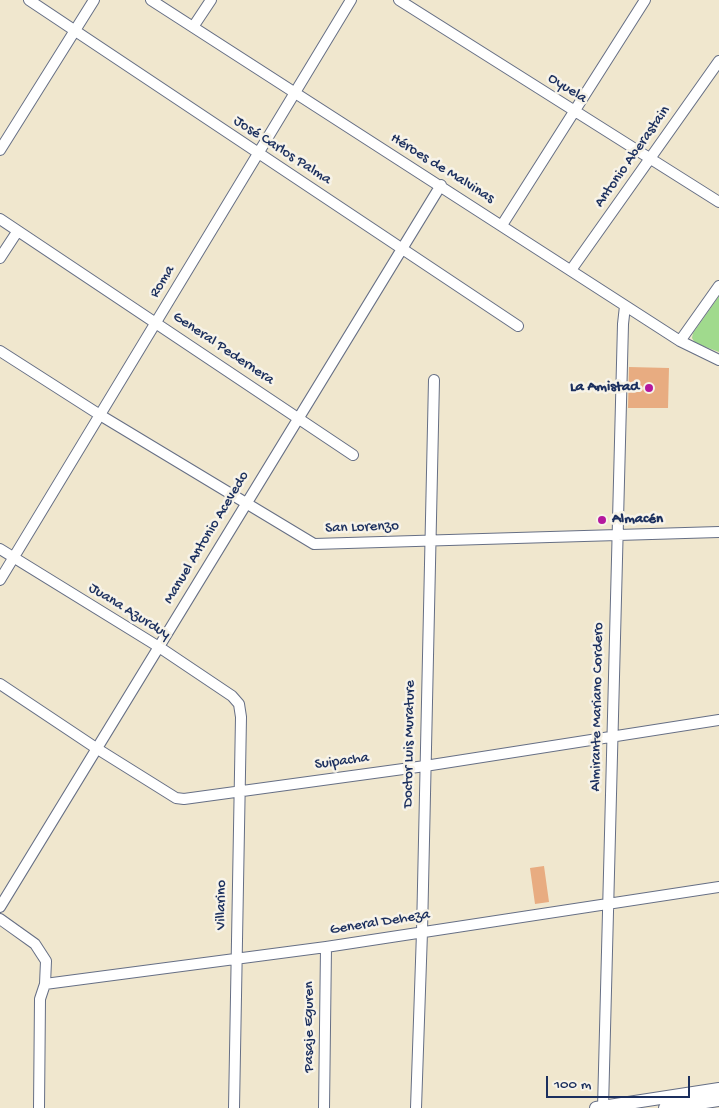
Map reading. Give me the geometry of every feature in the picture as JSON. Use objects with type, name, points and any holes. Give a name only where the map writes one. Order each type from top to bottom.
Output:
[{"type":"main road","points":[[601,1108],[719,1089]]},
{"type":"main road","points":[[666,1108],[719,1100]]},
{"type":"street","name":"José Carlos Palma","points":[[30,0],[258,154],[403,247],[518,326]]},
{"type":"street","points":[[0,150],[94,0]]},
{"type":"street","name":"Héroes de Malvinas","points":[[151,0],[680,341],[719,360]]},
{"type":"street","points":[[193,27],[211,0]]},
{"type":"street","name":"Roma","points":[[0,580],[351,0]]},
{"type":"street","name":"Oyuela","points":[[399,0],[719,202]]},
{"type":"street","points":[[502,225],[576,112],[645,0]]},
{"type":"street","name":"Antonio Aberastain","points":[[572,270],[719,61]]},
{"type":"street","name":"Manuel Antonio Acevedo","points":[[0,907],[440,185]]},
{"type":"street","name":"General Pedernera","points":[[0,220],[156,322],[353,455]]},
{"type":"street","points":[[0,258],[16,232]]},
{"type":"street","points":[[680,341],[719,286]]},
{"type":"street","name":"Almirante Mariano Cordero","points":[[601,1108],[625,306]]},
{"type":"street","name":"San Lorenzo","points":[[0,351],[100,415],[314,544],[719,532]]},
{"type":"street","name":"Doctor Luis Murature","points":[[416,1108],[422,932],[434,380]]},
{"type":"street","name":"Juana Azurduy","points":[[0,549],[159,647],[236,698],[239,704]]},
{"type":"street","name":"Suipacha","points":[[0,684],[96,748],[176,798],[191,799],[425,766],[612,735],[719,720]]},
{"type":"street","name":"Villarino","points":[[234,1108],[241,716],[239,704]]},
{"type":"street","name":"General Deheza","points":[[45,984],[236,960],[719,887]]},
{"type":"street","points":[[0,920],[35,944],[46,962],[45,984],[40,999],[40,1108]]},
{"type":"street","name":"Pasaje Eguren","points":[[324,1108],[326,947]]},
{"type":"green space","points":[[719,296],[719,352],[695,343],[692,338],[693,333]]},
{"type":"building","name":"La Amistad","points":[[629,367],[669,368],[668,408],[628,408]]},
{"type":"building","points":[[544,866],[549,902],[535,904],[530,868]]},
{"type":"place","name":"La Amistad","points":[[649,388]]},
{"type":"place","name":"Almacén","points":[[602,520]]}]
